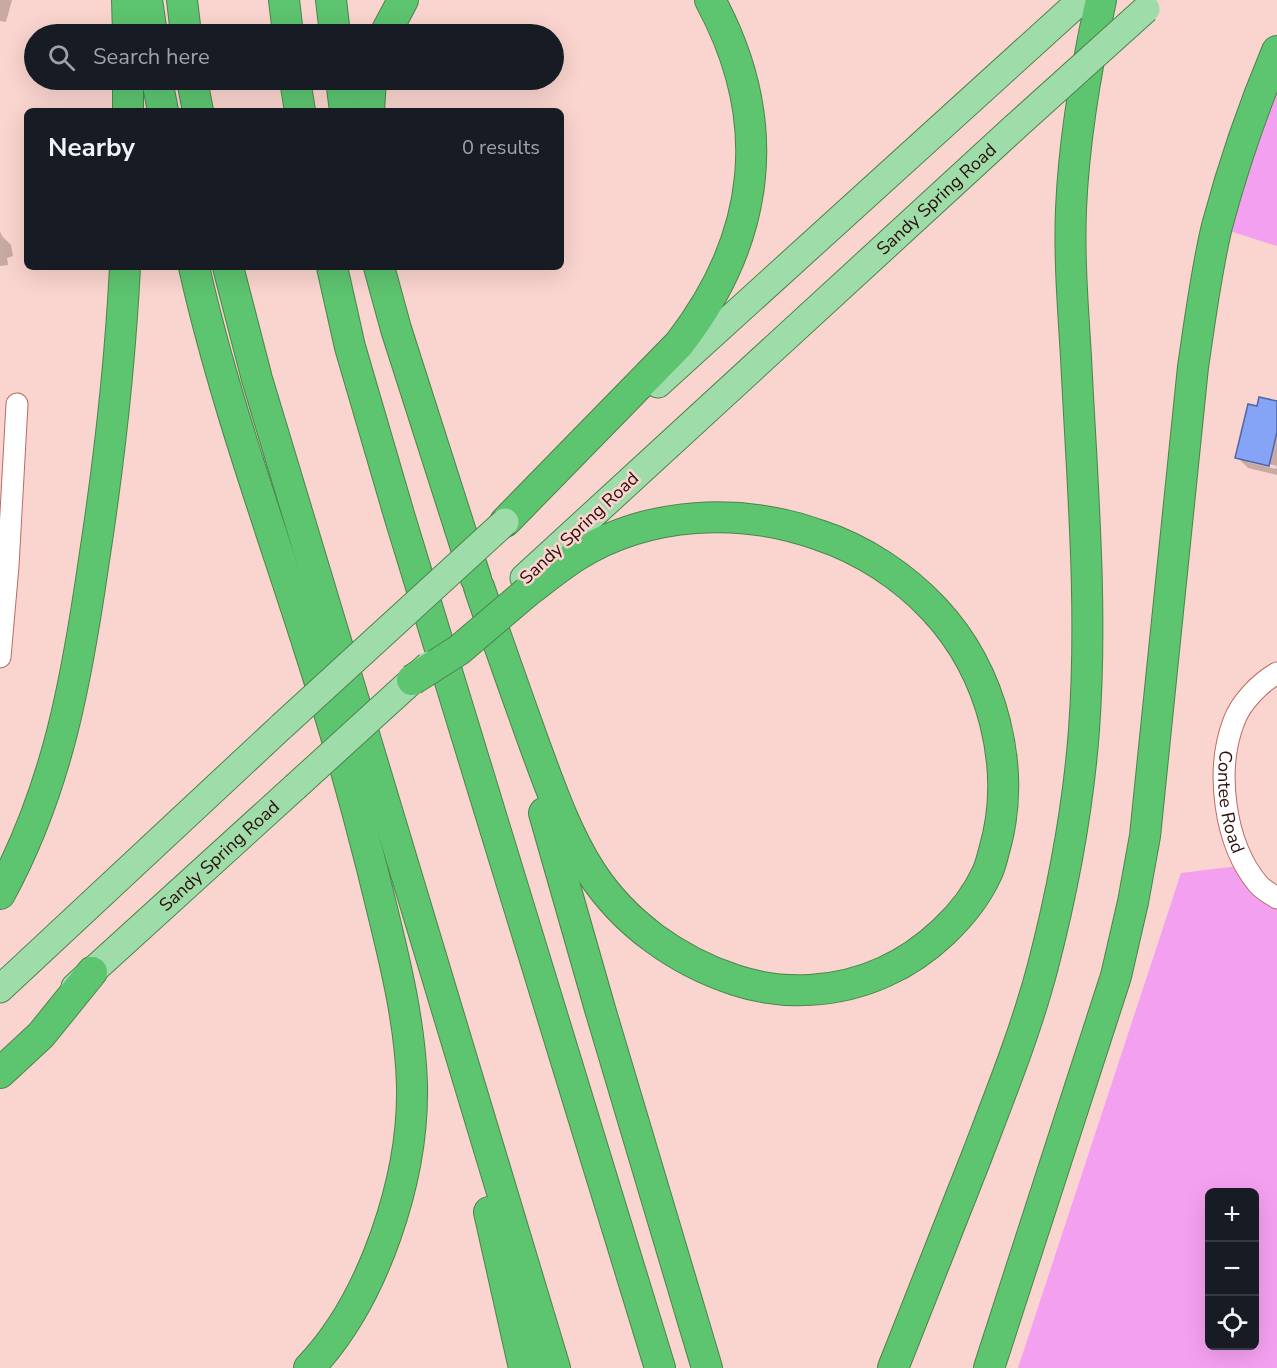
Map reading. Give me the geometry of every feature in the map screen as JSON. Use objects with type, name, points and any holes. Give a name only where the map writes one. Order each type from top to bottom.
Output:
[{"type":"highway","points":[[127,0],[128,24]]},
{"type":"highway","points":[[147,0],[151,24]]},
{"type":"highway","points":[[182,0],[185,24]]},
{"type":"highway","points":[[284,0],[287,24]]},
{"type":"highway","points":[[331,0],[334,24]]},
{"type":"highway","points":[[390,24],[403,0]]},
{"type":"highway","points":[[505,522],[679,344],[700,317],[729,260],[748,194],[752,158],[751,126],[736,55],[710,0]]},
{"type":"highway","points":[[893,1368],[1022,1034],[1043,967],[1061,890],[1074,818],[1084,731],[1088,646],[1071,211],[1078,126],[1101,0]]},
{"type":"highway","points":[[989,1368],[1091,1058],[1116,976],[1133,902],[1148,813],[1193,367],[1202,304],[1217,227],[1237,158],[1260,90],[1277,51]]},
{"type":"highway","points":[[128,90],[128,108]]},
{"type":"highway","points":[[159,90],[162,108]]},
{"type":"highway","points":[[194,90],[197,108]]},
{"type":"highway","points":[[297,90],[300,108]]},
{"type":"highway","points":[[342,90],[345,108]]},
{"type":"highway","points":[[369,108],[370,90]]},
{"type":"highway","points":[[0,894],[29,833],[51,777],[68,716],[79,659],[111,434],[125,270]]},
{"type":"highway","points":[[195,270],[237,426],[309,646],[354,797],[378,895],[410,1046],[412,1088],[409,1133],[402,1182],[388,1232],[372,1270],[346,1320],[309,1368]]},
{"type":"highway","points":[[229,270],[260,390],[555,1368]]},
{"type":"highway","points":[[333,270],[350,347],[400,518],[660,1368]]},
{"type":"highway","points":[[380,270],[396,329],[478,587],[707,1368]]},
{"type":"highway","points":[[391,270],[436,449]]},
{"type":"highway","points":[[412,680],[459,650],[525,585],[609,539],[650,524],[698,518],[740,517],[792,525],[836,540],[870,558],[904,582],[934,610],[957,640],[979,676],[991,710],[1001,754],[1004,795],[998,837],[987,873],[966,907],[939,937],[901,964],[863,982],[827,990],[785,990],[749,985],[713,973],[678,955],[647,933],[622,910],[592,874],[570,835],[548,780],[478,587]]},
{"type":"highway","points":[[0,1073],[41,1035],[92,972]]},
{"type":"highway","points":[[454,1036],[488,1208],[524,1368]]},
{"type":"main road","points":[[0,989],[505,522],[1082,0]]},
{"type":"main road","name":"Sandy Spring Road","points":[[525,585],[1150,4]]},
{"type":"main road","name":"Sandy Spring Road","points":[[0,1054],[412,680]]},
{"type":"street","points":[[0,657],[8,566],[7,444],[17,404]]},
{"type":"street","name":"Contee Road","points":[[1277,674],[1250,695],[1234,719],[1223,778],[1233,838],[1259,886],[1277,898]]},
{"type":"shaded area","points":[[1277,51],[1277,246],[1217,227]]},
{"type":"shaded area","points":[[1246,865],[1277,888],[1277,1368],[1018,1368],[1181,873]]},
{"type":"building","points":[[1259,397],[1277,401],[1277,432],[1269,466],[1235,458],[1248,404],[1257,406]]}]
